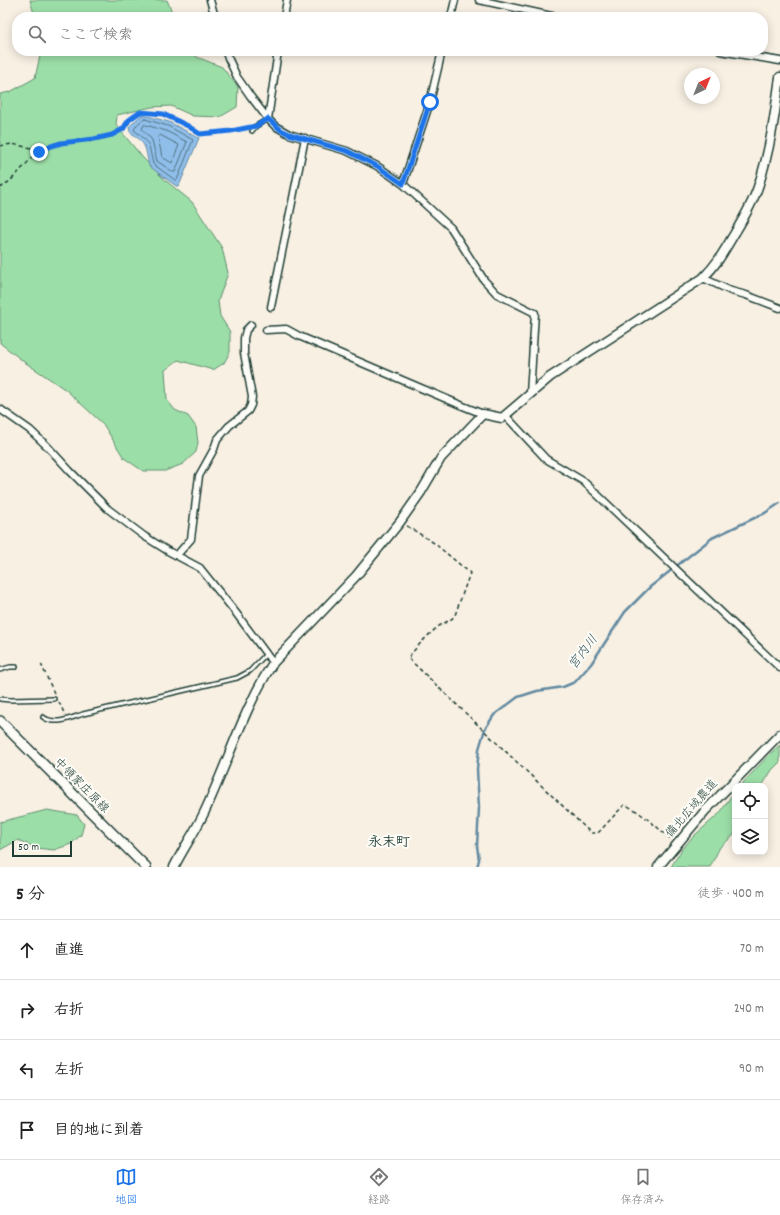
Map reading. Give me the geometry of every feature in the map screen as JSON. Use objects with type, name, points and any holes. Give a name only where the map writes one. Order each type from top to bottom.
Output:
[{"type":"main road","name":"中領家庄原線","points":[[0,721],[146,867]]},
{"type":"street","points":[[210,0],[214,12]]},
{"type":"street","points":[[285,12],[286,0]]},
{"type":"street","points":[[452,12],[455,0]]},
{"type":"street","points":[[478,0],[533,12]]},
{"type":"street","points":[[228,56],[238,77],[268,119],[281,130],[347,151],[377,166],[403,184],[451,228],[484,280],[497,294],[535,313],[530,394]]},
{"type":"street","points":[[268,119],[277,56]]},
{"type":"street","points":[[403,184],[430,102],[441,56]]},
{"type":"street","points":[[750,56],[780,61]]},
{"type":"street","points":[[266,330],[286,329],[299,336],[463,406],[483,414],[502,418],[550,377],[703,278],[714,267],[748,210],[758,188],[772,134],[780,77]]},
{"type":"street","points":[[271,307],[305,138]]},
{"type":"street","points":[[703,278],[731,291],[780,308]]},
{"type":"street","points":[[177,555],[191,539],[199,476],[214,449],[217,440],[229,426],[248,411],[251,405],[252,397],[244,353],[244,338],[246,330],[251,325]]},
{"type":"street","points":[[0,409],[30,430],[108,509],[144,536],[200,568],[273,663]]},
{"type":"street","points":[[174,867],[204,814],[246,713],[260,683],[273,663],[356,576],[400,522],[421,492],[441,458],[483,414]]},
{"type":"street","points":[[505,415],[546,458],[583,481],[780,668]]},
{"type":"street","name":"備北広域農道","points":[[658,867],[705,811],[780,734]]},
{"type":"lane","points":[[252,131],[256,126],[268,119]]},
{"type":"lane","points":[[43,717],[52,722],[237,678],[250,671],[266,654]]},
{"type":"lane","points":[[0,670],[16,667]]},
{"type":"lane","points":[[0,698],[10,700],[54,699]]},
{"type":"path","points":[[0,146],[12,144],[31,148],[48,147],[61,143],[112,135],[123,129],[129,120],[140,112],[163,114],[188,126],[200,134],[231,131],[256,126]]},
{"type":"path","points":[[0,188],[13,178],[31,158],[48,147]]},
{"type":"path","points":[[400,522],[434,543],[470,573],[455,615],[451,620],[441,624],[408,658],[591,833],[598,833],[624,805],[635,811],[677,844]]},
{"type":"path","points":[[41,664],[66,719]]},
{"type":"green space","points":[[30,0],[167,0],[172,12],[34,12]]},
{"type":"green space","points":[[40,56],[196,56],[222,67],[238,87],[237,107],[220,117],[193,116],[171,106],[152,107],[117,115],[116,125],[143,158],[165,180],[192,202],[222,248],[228,273],[218,301],[220,316],[230,332],[230,352],[224,363],[213,370],[178,360],[165,370],[167,400],[175,410],[188,416],[196,427],[198,443],[196,452],[183,464],[165,471],[143,471],[124,458],[103,424],[66,390],[23,361],[0,343],[0,94],[10,92],[35,78]]},
{"type":"green space","points":[[780,745],[780,762],[772,770],[764,783],[743,783]]},
{"type":"green space","points":[[732,795],[732,837],[720,847],[710,867],[671,867],[682,849],[695,835],[720,813]]},
{"type":"green space","points":[[47,810],[77,815],[84,824],[81,835],[71,844],[54,850],[36,848],[18,840],[0,850],[0,822]]},
{"type":"water","points":[[144,115],[169,122],[199,138],[179,186],[176,186],[149,166],[144,146],[140,140],[130,132],[129,127],[140,116]]},
{"type":"waterway","name":"宮内川","points":[[477,867],[479,860],[477,846],[479,808],[477,769],[479,749],[485,729],[494,715],[518,697],[537,691],[563,687],[575,682],[591,664],[625,612],[650,587],[712,538],[765,513],[780,503]]},
{"type":"district","name":"永末町","points":[[389,843]]},
{"type":"route","points":[[39,152],[48,147],[61,143],[112,135],[123,129],[129,120],[140,112],[163,114],[188,126],[200,134],[231,131],[256,126],[268,119],[275,126],[289,134],[347,151],[377,166],[403,184],[430,102]]}]
